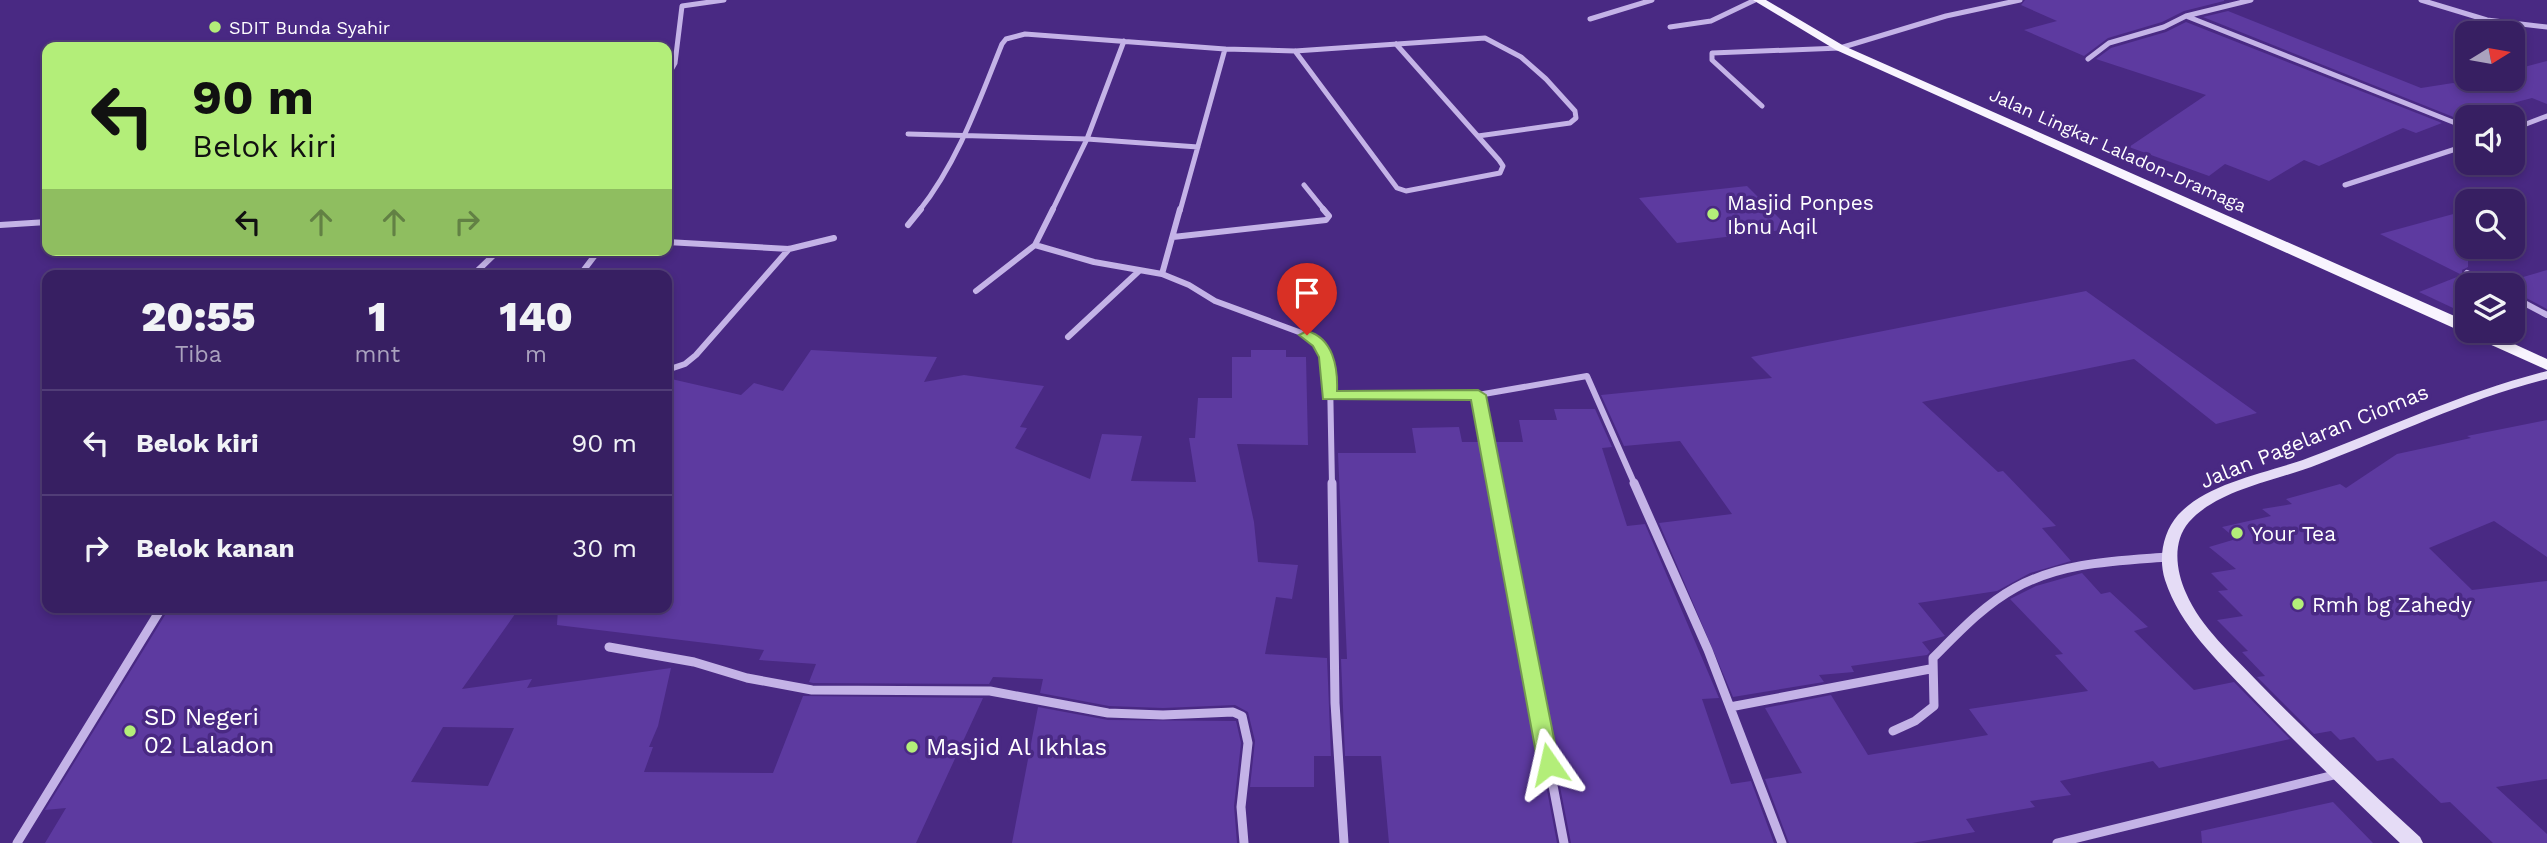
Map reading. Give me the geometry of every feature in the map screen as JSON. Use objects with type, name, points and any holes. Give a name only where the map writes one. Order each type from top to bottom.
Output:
[{"type":"main road","name":"Jalan Lingkar Laladon-Dramaga","points":[[1757,0],[1840,48],[2455,322]]},
{"type":"main road","points":[[2499,343],[2547,365]]},
{"type":"main road","name":"Jalan Pagelaran Ciomas","points":[[2168,557],[2172,537],[2183,519],[2199,505],[2235,489],[2315,461],[2460,399],[2502,385],[2547,375]]},
{"type":"main road","points":[[2168,557],[2177,589],[2199,628],[2272,707],[2413,843]]},
{"type":"street","points":[[672,68],[675,63],[682,6],[724,0]]},
{"type":"street","points":[[1590,19],[1652,0]]},
{"type":"street","points":[[1670,27],[1711,21],[1757,0]]},
{"type":"street","points":[[1762,106],[1720,69],[1712,60],[1712,53],[1840,48],[1946,16],[2020,0]]},
{"type":"street","points":[[2088,59],[2109,43],[2164,27],[2186,16],[2251,0]]},
{"type":"street","points":[[2421,0],[2498,23],[2547,27]]},
{"type":"street","points":[[2186,16],[2455,123]]},
{"type":"street","points":[[908,225],[923,207],[966,135],[1006,39],[1042,34],[1225,49],[1295,51],[1476,37],[1497,41],[1538,74],[1575,111],[1576,118],[1570,123],[1478,136]]},
{"type":"street","points":[[976,291],[1035,245],[1087,139],[1124,41]]},
{"type":"street","points":[[1295,51],[1397,188],[1406,191],[1418,190],[1500,173],[1503,166],[1396,44]]},
{"type":"street","points":[[1162,274],[1225,49]]},
{"type":"street","points":[[2525,124],[2547,116]]},
{"type":"street","points":[[908,134],[1087,139],[1198,147]]},
{"type":"street","points":[[2345,185],[2455,149]]},
{"type":"street","points":[[1173,237],[1326,220],[1329,216],[1327,210],[1304,185]]},
{"type":"street","points":[[0,225],[42,222]]},
{"type":"street","points":[[672,242],[789,249],[834,238]]},
{"type":"street","points":[[1035,245],[1094,262],[1162,274],[1189,285],[1215,301],[1307,335],[1319,344],[1328,366],[1335,703],[1344,843]]},
{"type":"street","points":[[672,368],[685,364],[696,355],[789,249]]},
{"type":"street","points":[[478,270],[493,256]]},
{"type":"street","points":[[584,270],[594,256]]},
{"type":"street","points":[[1068,337],[1139,271]]},
{"type":"street","points":[[2525,303],[2547,315]]},
{"type":"street","points":[[1329,396],[1478,395],[1587,376],[1708,650],[1782,843]]},
{"type":"street","points":[[1478,395],[1564,843]]},
{"type":"street","points":[[1893,731],[1934,706],[1936,695],[1930,669],[1933,657],[2014,588],[2050,573],[2089,564],[2168,557]]},
{"type":"street","points":[[17,843],[158,613]]},
{"type":"street","points":[[609,646],[694,662],[747,678],[812,690],[990,691],[1108,713],[1163,715],[1233,712],[1242,716],[1248,743],[1241,807],[1244,843]]},
{"type":"street","points":[[1730,707],[1930,669]]},
{"type":"street","points":[[2057,843],[2339,774]]},
{"type":"building","points":[[2025,0],[2224,1],[2184,11],[2162,22],[2108,38],[2084,56],[2024,30],[2057,21],[2021,5]]},
{"type":"building","points":[[2228,11],[2421,88],[2453,83],[2455,91],[2525,91],[2525,67],[2547,61],[2547,104],[2532,98],[2505,105],[2455,105],[2455,118],[2203,17]]},
{"type":"building","points":[[2186,22],[2442,123],[2416,133],[2403,128],[2319,166],[2304,160],[2269,181],[2225,164],[2209,176],[2129,147],[2206,95],[2096,59],[2111,48],[2166,32]]},
{"type":"building","name":"Masjid Ponpes Ibnu Aqil","points":[[1747,186],[1790,229],[1677,243],[1639,198]]},
{"type":"building","points":[[2455,214],[2455,259],[2468,259],[2468,267],[2458,273],[2380,234]]},
{"type":"building","points":[[2547,270],[2547,309],[2525,297],[2525,276]]},
{"type":"building","points":[[2455,278],[2455,309],[2419,292]]},
{"type":"building","points":[[2086,291],[2257,413],[2216,424],[2134,359],[1922,402],[1998,472],[2003,471],[2056,526],[2042,528],[2071,561],[2030,573],[1997,591],[1918,603],[1945,636],[1922,642],[1930,652],[1927,655],[1851,666],[1854,672],[1819,675],[1824,682],[1733,697],[1659,523],[1732,514],[1680,441],[1624,446],[1601,395],[1772,378],[1751,357]]},
{"type":"building","points":[[811,350],[937,357],[924,382],[964,375],[1044,386],[1020,427],[1027,428],[1015,448],[1090,479],[1102,434],[1142,436],[1131,481],[1196,482],[1189,438],[1195,438],[1198,398],[1232,398],[1232,357],[1251,357],[1251,350],[1286,350],[1286,357],[1306,357],[1308,445],[1237,444],[1254,522],[1258,562],[1298,565],[1292,599],[1276,597],[1265,654],[1327,658],[1331,756],[1314,756],[1314,787],[1250,787],[1255,741],[1248,712],[1235,705],[1163,708],[1109,706],[1040,693],[1043,679],[993,677],[989,684],[813,683],[809,682],[816,664],[759,660],[764,650],[557,625],[558,613],[672,613],[672,379],[741,395],[754,383],[783,391]]},
{"type":"building","points":[[1554,409],[1595,409],[1612,447],[1602,448],[1627,526],[1645,524],[1719,698],[1702,699],[1731,784],[1751,781],[1774,843],[1571,843],[1493,442],[1523,442],[1519,420],[1557,420]]},
{"type":"building","points":[[2547,420],[2547,557],[2494,521],[2429,548],[2472,590],[2547,581],[2547,779],[2496,787],[2547,834],[2547,843],[2493,843],[2450,802],[2441,803],[2393,758],[2377,761],[2354,737],[2340,740],[2331,731],[2314,734],[2257,677],[2265,676],[2242,652],[2248,651],[2217,620],[2243,616],[2218,591],[2228,590],[2211,573],[2236,569],[2209,547],[2236,539],[2222,527],[2271,516],[2262,509],[2292,504],[2286,499],[2340,484],[2346,488],[2397,454]]},
{"type":"building","points":[[1459,427],[1462,442],[1481,442],[1557,843],[1389,843],[1381,756],[1345,756],[1341,659],[1347,659],[1338,453],[1416,453],[1412,428]]},
{"type":"building","points":[[2082,573],[2101,594],[2110,592],[2148,627],[2134,631],[2194,690],[2234,682],[2290,739],[2159,768],[2153,761],[2060,781],[2071,795],[2030,801],[2035,807],[1966,819],[1975,832],[1912,843],[1789,843],[1765,779],[1802,773],[1765,708],[1831,695],[1868,755],[1988,735],[1969,709],[2088,691],[2055,655],[2063,654],[2010,599],[2036,586]]},
{"type":"building","points":[[166,613],[516,613],[462,689],[532,679],[527,688],[671,668],[658,726],[649,747],[653,747],[644,772],[773,773],[803,696],[983,698],[916,843],[45,843],[66,808],[45,810]],"holes":[[[443,727],[514,728],[488,786],[411,782]]]},
{"type":"building","points":[[1038,707],[1108,720],[1236,721],[1241,743],[1234,806],[1237,843],[1012,843]]},
{"type":"building","points":[[2333,802],[2373,843],[2202,843],[2201,831]]},
{"type":"place","name":"SDIT Bunda Syahir","points":[[215,27]]},
{"type":"place","name":"Masjid Ponpes Ibnu Aqil","points":[[1713,214]]},
{"type":"place","name":"Your Tea","points":[[2237,533]]},
{"type":"place","name":"Rmh bg Zahedy","points":[[2298,604]]},
{"type":"place","name":"SD Negeri 02 Laladon","points":[[130,731]]},
{"type":"place","name":"Masjid Al Ikhlas","points":[[912,747]]},
{"type":"route","points":[[1307,335],[1324,351],[1330,378],[1329,396],[1478,395],[1549,764]]}]
